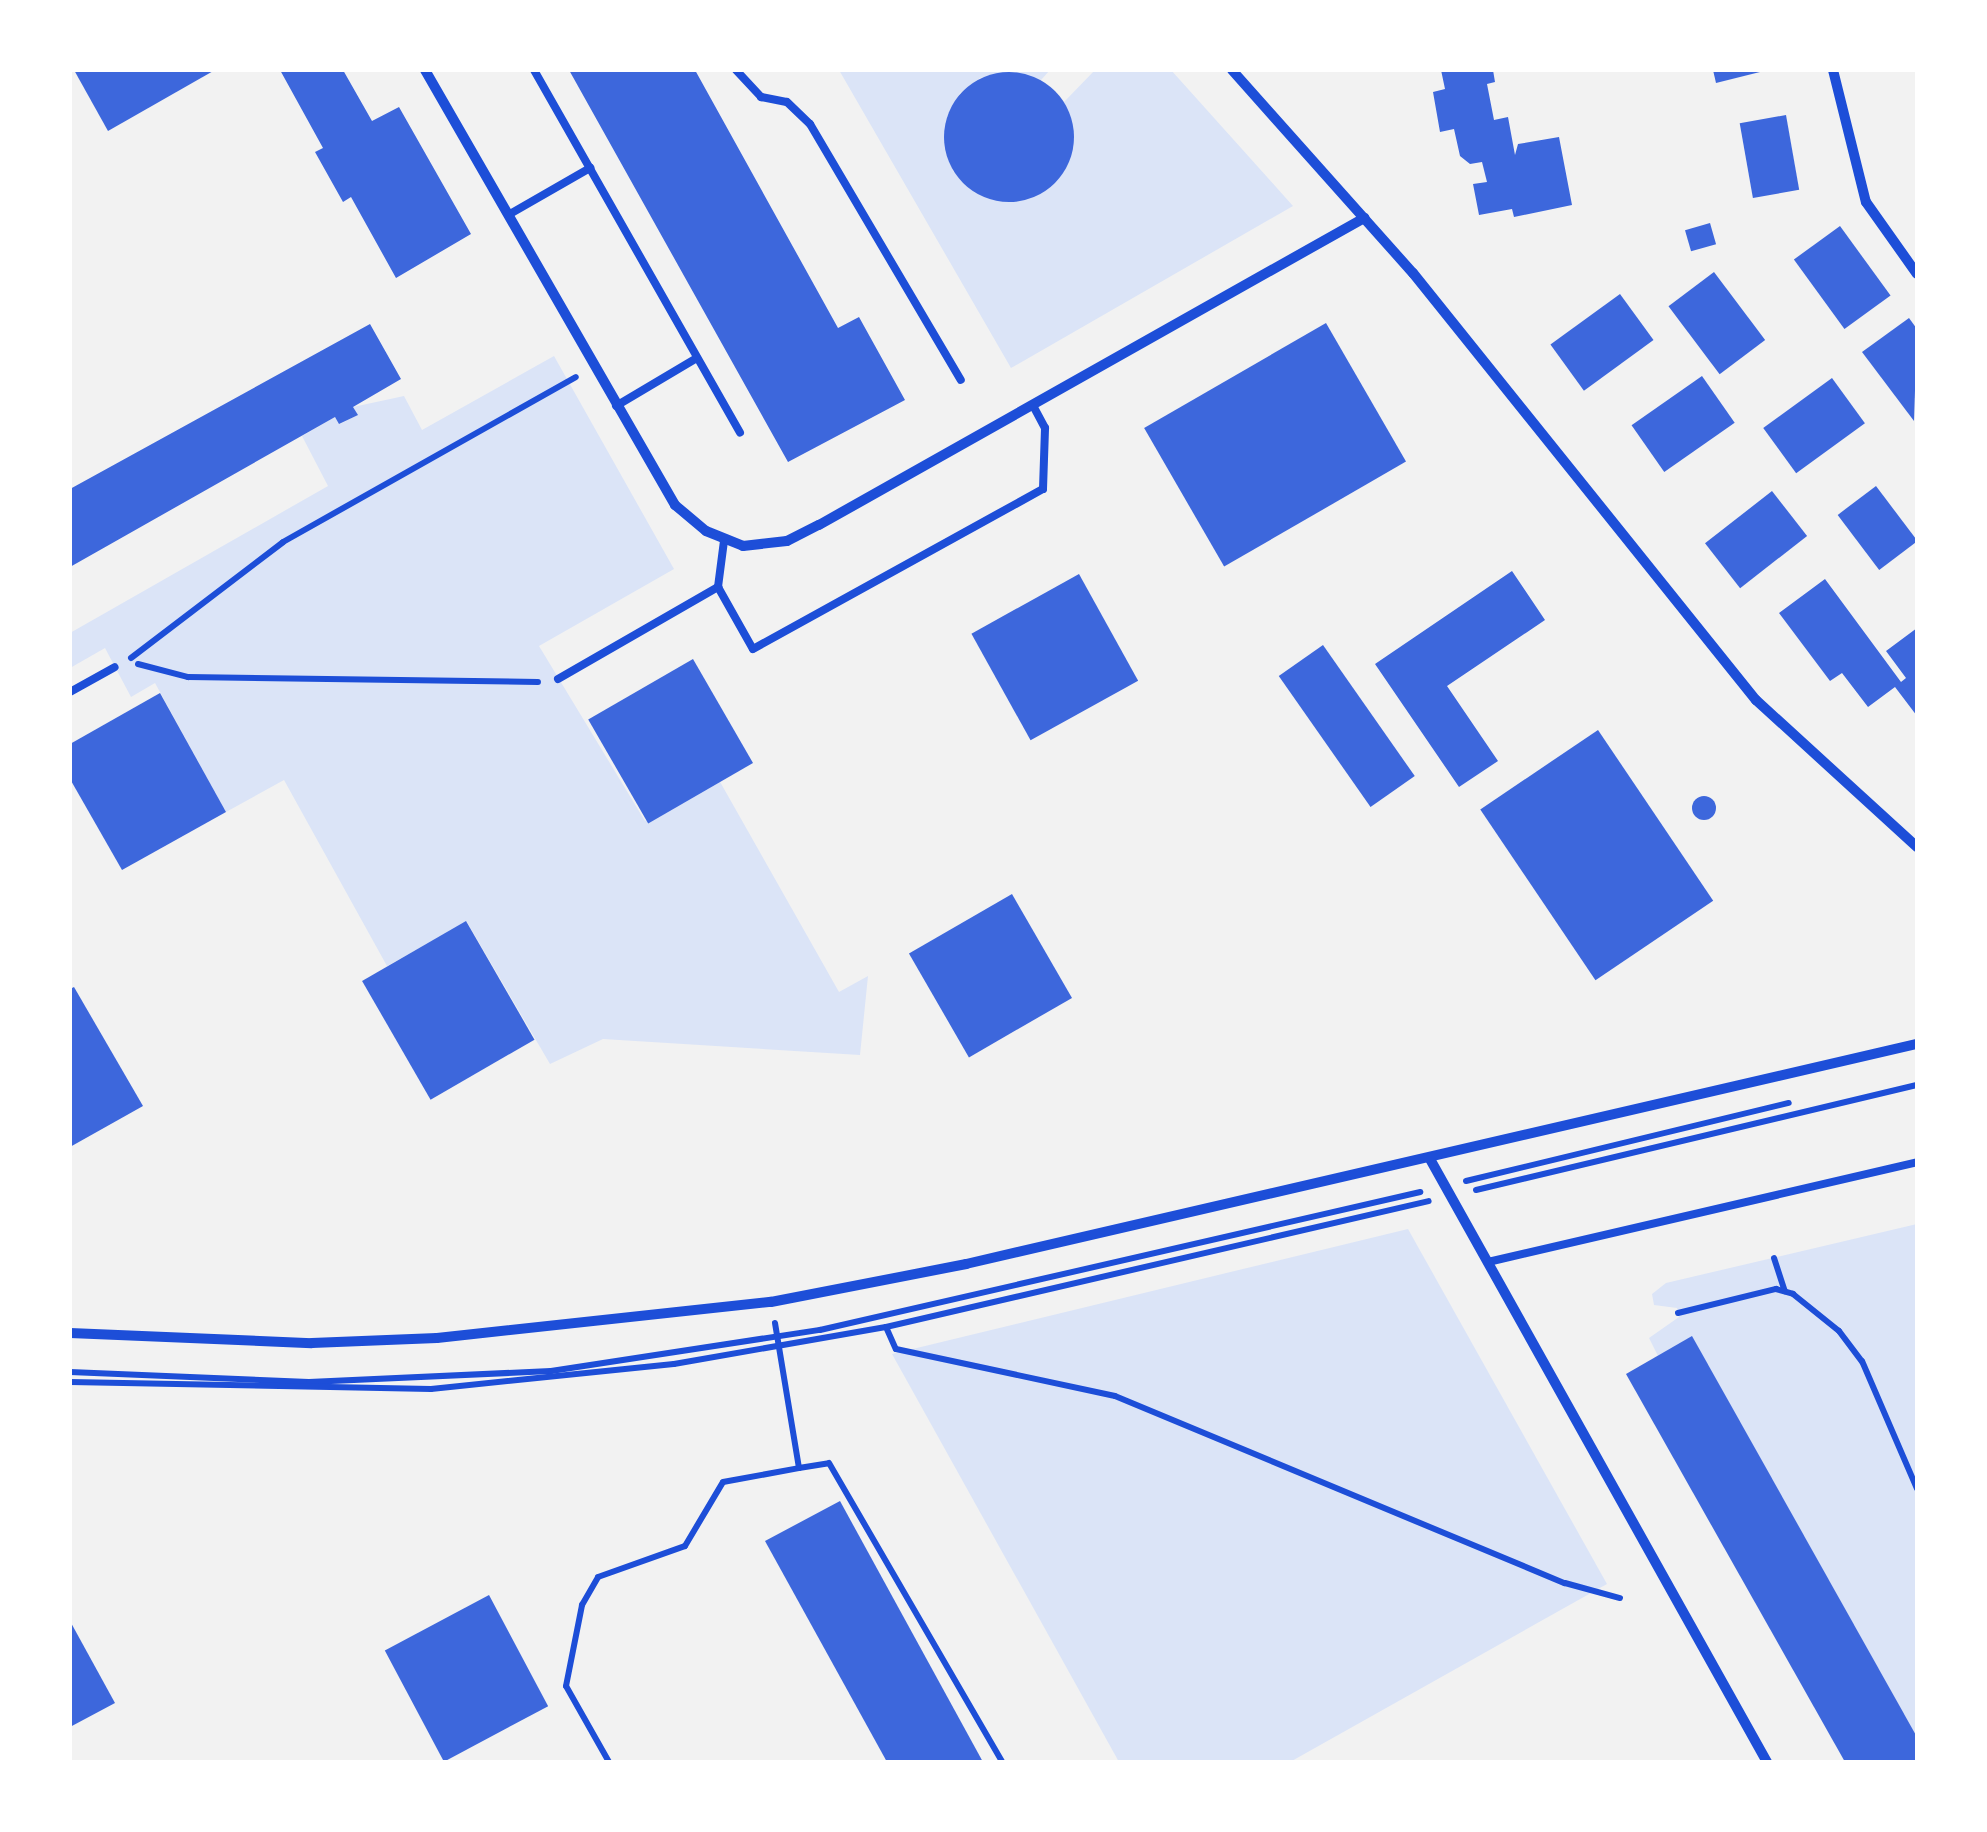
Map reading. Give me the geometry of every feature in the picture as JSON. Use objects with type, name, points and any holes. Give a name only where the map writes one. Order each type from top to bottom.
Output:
[{"type":"street","points":[[426,70],[676,506],[724,541],[763,548],[787,541],[1364,218]]},
{"type":"street","points":[[1232,70],[1364,218],[1756,700],[1917,846]]},
{"type":"street","points":[[1833,70],[1866,202],[1917,274]]},
{"type":"street","points":[[70,1333],[312,1343],[437,1338],[772,1302],[1430,1159],[1917,1044]]},
{"type":"street","points":[[1430,1159],[1767,1762]]},
{"type":"lane","points":[[534,70],[740,432]]},
{"type":"lane","points":[[736,70],[761,97],[787,102],[810,124],[961,380]]},
{"type":"lane","points":[[508,216],[590,168]]},
{"type":"lane","points":[[616,406],[697,358]]},
{"type":"lane","points":[[724,541],[718,587],[753,650],[1043,489],[1044,428],[1033,405]]},
{"type":"lane","points":[[558,679],[718,587]]},
{"type":"lane","points":[[70,692],[116,667]]},
{"type":"lane","points":[[1488,1262],[1917,1162]]},
{"type":"path","points":[[116,667],[283,542],[594,367]]},
{"type":"path","points":[[130,659],[188,677],[558,679]]},
{"type":"path","points":[[1774,1258],[1785,1292],[1848,1340],[1885,1403],[1917,1489]]},
{"type":"path","points":[[1678,1312],[1785,1292]]},
{"type":"path","points":[[772,1302],[798,1468]]},
{"type":"path","points":[[886,1327],[896,1348],[1116,1396],[1565,1583],[1620,1598]]},
{"type":"path","points":[[609,1762],[566,1686],[571,1635],[598,1577],[685,1546],[724,1482],[829,1463],[1002,1762]]},
{"type":"shaded area","points":[[839,70],[1050,70],[1041,80],[1015,72],[980,78],[960,93],[947,117],[945,150],[953,171],[975,193],[1010,202],[1044,192],[1064,172],[1074,137],[1064,102],[1095,70],[1171,70],[1293,206],[1011,368]]},
{"type":"shaded area","points":[[554,356],[674,569],[539,646],[645,821],[719,780],[839,992],[868,976],[860,1055],[603,1039],[550,1064],[467,922],[387,966],[284,780],[226,812],[155,683],[131,697],[105,648],[70,668],[70,633],[328,486],[302,436],[335,417],[340,424],[357,415],[353,407],[404,396],[422,430]]},
{"type":"shaded area","points":[[1917,1224],[1917,1737],[1692,1337],[1658,1356],[1649,1338],[1679,1317],[1677,1308],[1654,1305],[1652,1294],[1666,1283]]},
{"type":"shaded area","points":[[1408,1229],[1607,1584],[1290,1762],[1119,1762],[892,1354]]},
{"type":"building","points":[[74,70],[215,70],[108,131]]},
{"type":"building","points":[[280,70],[343,70],[372,121],[399,107],[471,234],[396,278],[351,197],[343,202],[315,152],[323,148]]},
{"type":"building","points":[[569,70],[695,70],[838,328],[859,317],[905,400],[788,462]]},
{"type":"building","points":[[1441,70],[1493,70],[1495,82],[1487,84],[1494,120],[1508,117],[1515,155],[1518,144],[1559,137],[1572,205],[1514,217],[1512,209],[1479,215],[1473,184],[1487,182],[1482,162],[1470,164],[1460,156],[1454,129],[1440,132],[1433,92],[1445,89]]},
{"type":"building","points":[[1713,70],[1764,70],[1764,71],[1716,83]]},
{"type":"building","points":[[1009,72],[1034,77],[1055,91],[1069,112],[1074,137],[1069,162],[1055,183],[1034,197],[1009,202],[984,197],[963,183],[949,162],[944,137],[949,112],[963,91],[984,77]]},
{"type":"building","points":[[1786,115],[1799,190],[1753,198],[1740,123]]},
{"type":"building","points":[[1710,223],[1716,244],[1691,251],[1685,230]]},
{"type":"building","points":[[1840,226],[1891,296],[1844,329],[1794,260]]},
{"type":"building","points":[[1714,272],[1765,340],[1720,374],[1668,306]]},
{"type":"building","points":[[1620,294],[1654,340],[1584,391],[1550,345]]},
{"type":"building","points":[[1909,318],[1917,329],[1914,421],[1862,352]]},
{"type":"building","points":[[1326,323],[1406,462],[1224,567],[1144,428]]},
{"type":"building","points":[[370,324],[401,379],[353,407],[358,415],[339,424],[335,417],[70,567],[70,489]]},
{"type":"building","points":[[1702,376],[1735,423],[1664,472],[1632,425]]},
{"type":"building","points":[[1832,378],[1865,423],[1796,473],[1763,428]]},
{"type":"building","points":[[1876,486],[1917,540],[1879,570],[1838,515]]},
{"type":"building","points":[[1772,491],[1807,536],[1740,588],[1705,543]]},
{"type":"building","points":[[1512,571],[1545,620],[1447,686],[1498,761],[1459,787],[1375,664]]},
{"type":"building","points":[[1079,574],[1138,681],[1031,740],[971,634]]},
{"type":"building","points":[[1825,579],[1901,682],[1906,678],[1886,651],[1917,628],[1917,716],[1895,687],[1868,707],[1842,673],[1830,681],[1779,613]]},
{"type":"building","points":[[1323,645],[1415,776],[1371,807],[1279,676]]},
{"type":"building","points":[[693,659],[753,763],[648,823],[588,720]]},
{"type":"building","points":[[160,693],[226,812],[122,870],[70,779],[70,744]]},
{"type":"building","points":[[1598,730],[1713,901],[1595,980],[1480,809]]},
{"type":"building","points":[[1704,796],[1716,808],[1704,820],[1692,808]]},
{"type":"building","points":[[1012,894],[1072,998],[969,1057],[909,953]]},
{"type":"building","points":[[466,921],[534,1040],[431,1100],[362,981]]},
{"type":"building","points":[[74,987],[143,1106],[70,1147],[70,989]]},
{"type":"building","points":[[1692,1336],[1917,1737],[1917,1762],[1845,1762],[1626,1374]]},
{"type":"building","points":[[840,1501],[983,1762],[887,1762],[765,1541]]},
{"type":"building","points":[[489,1595],[548,1706],[444,1762],[385,1650]]},
{"type":"building","points":[[70,1621],[115,1703],[70,1727]]}]
